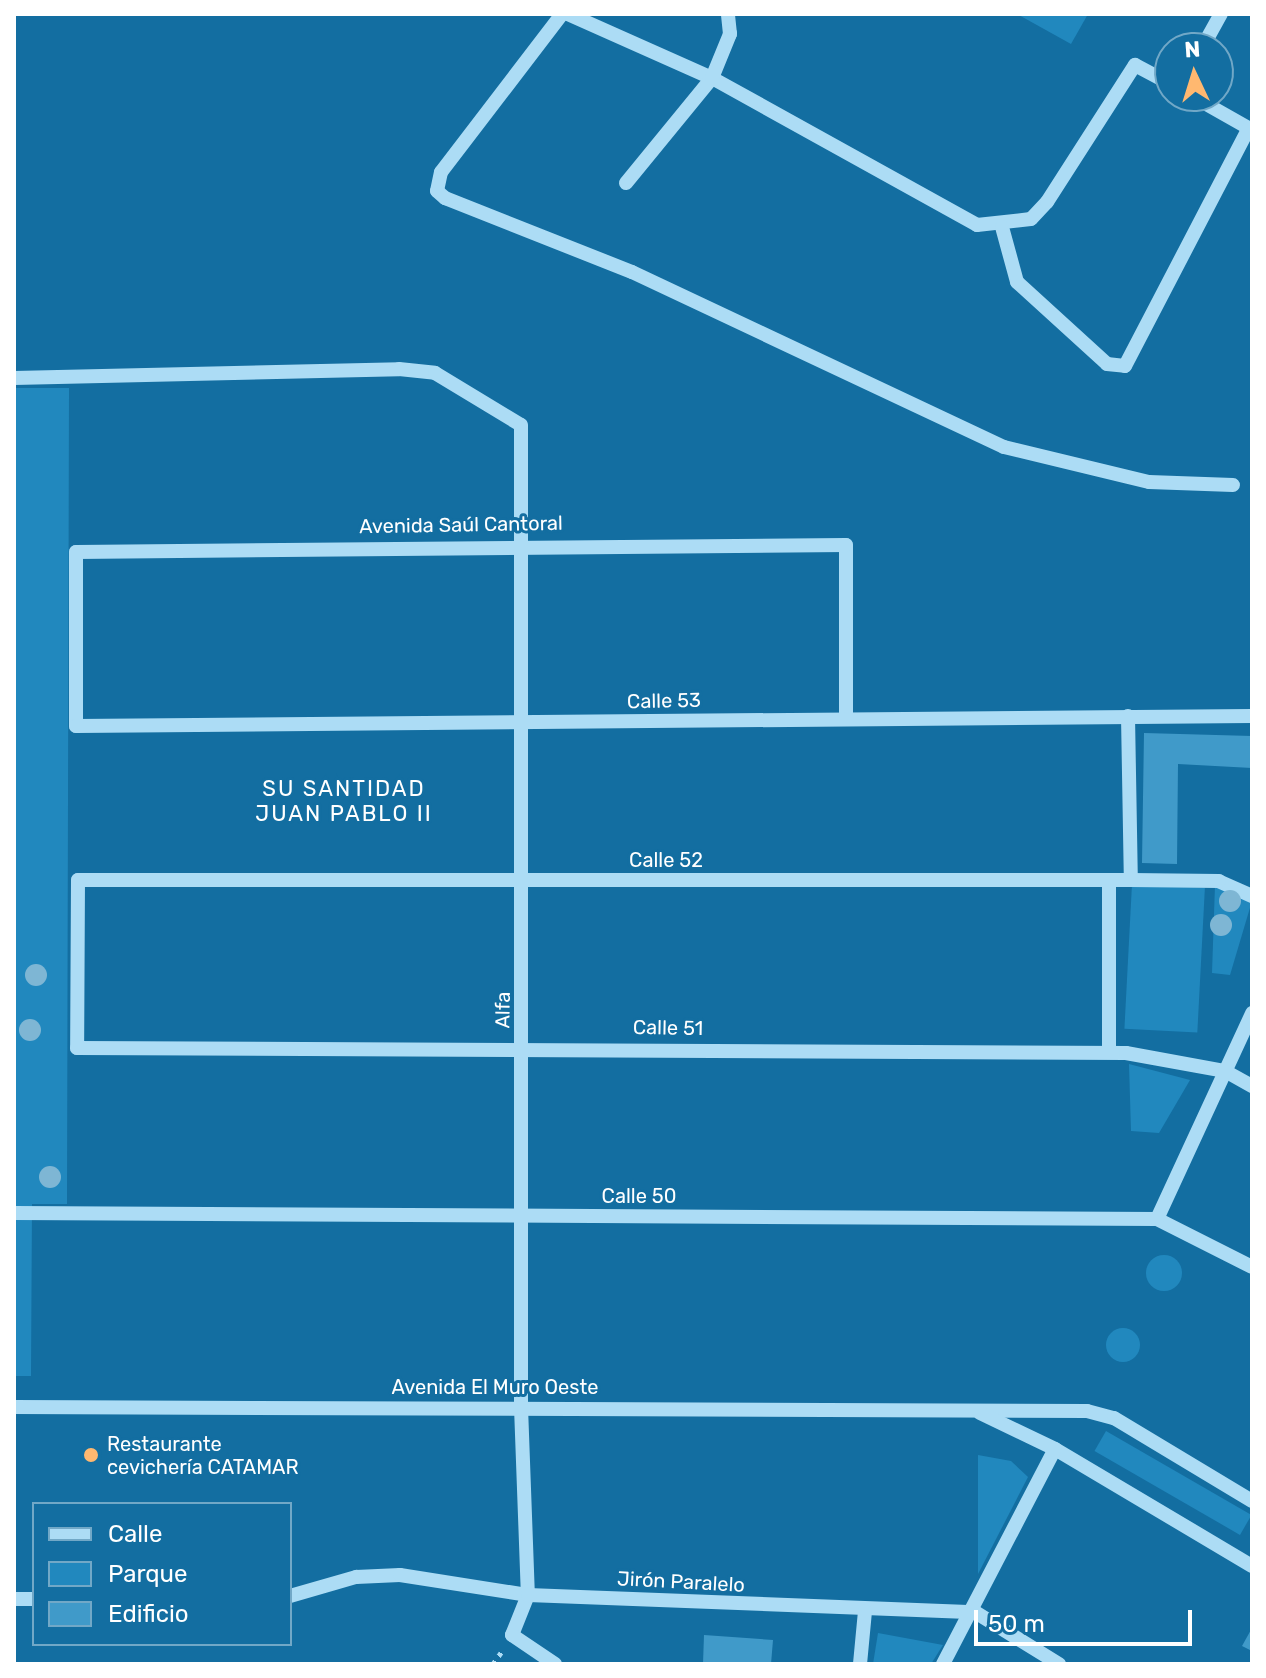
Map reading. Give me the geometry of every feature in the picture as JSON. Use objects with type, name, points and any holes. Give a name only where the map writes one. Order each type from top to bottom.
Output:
[{"type":"street","points":[[1154,75],[1135,65],[1047,202],[1031,219],[1002,227],[977,225],[712,78],[565,14],[441,172],[437,191],[445,198],[632,272],[1004,447],[1149,482],[1233,485]]},
{"type":"street","points":[[626,183],[712,78],[730,34],[728,14]]},
{"type":"street","points":[[1211,32],[1221,14]]},
{"type":"street","points":[[1002,227],[1017,282],[1071,336],[1107,364],[1125,366],[1250,129],[1220,112]]},
{"type":"street","name":"Alfa","points":[[14,378],[399,369],[435,373],[521,425],[525,544],[521,1407],[528,1595]]},
{"type":"street","name":"Avenida Saúl Cantoral","points":[[76,726],[76,552],[525,544],[846,545],[846,719]]},
{"type":"street","points":[[1128,716],[1131,880]]},
{"type":"street","name":"Calle 53","points":[[76,726],[1252,716]]},
{"type":"street","name":"Calle 52","points":[[77,1048],[78,880],[1219,881],[1252,896]]},
{"type":"street","points":[[1109,880],[1109,1052]]},
{"type":"street","points":[[1157,1219],[1252,1013]]},
{"type":"street","name":"Calle 51","points":[[77,1048],[523,1047],[1109,1052],[1225,1071],[1252,1086]]},
{"type":"street","name":"Calle 50","points":[[14,1213],[1157,1219],[1252,1267]]},
{"type":"street","name":"Avenida El Muro Oeste","points":[[14,1407],[976,1411],[1114,1418],[1252,1501]]},
{"type":"street","name":"Avenida El Muro Oeste","points":[[976,1411],[1055,1449],[1252,1566]]},
{"type":"street","points":[[943,1664],[975,1612],[1055,1449]]},
{"type":"street","name":"Jirón Paralelo","points":[[292,1595],[356,1577],[400,1575],[528,1595],[865,1611],[975,1612]]},
{"type":"street","points":[[528,1595],[512,1635],[555,1664]]},
{"type":"street","points":[[860,1664],[865,1611]]},
{"type":"street","points":[[975,1612],[1059,1664]]},
{"type":"green space","points":[[1017,14],[1088,14],[1071,44]]},
{"type":"green space","points":[[14,388],[69,388],[67,1204],[32,1204],[31,1376],[14,1376]]},
{"type":"green space","points":[[1132,884],[1205,888],[1197,1033],[1124,1029]]},
{"type":"green space","points":[[1215,885],[1252,901],[1230,975],[1212,973]]},
{"type":"green space","points":[[1129,1064],[1190,1080],[1159,1133],[1131,1131]]},
{"type":"green space","points":[[1164,1255],[1177,1260],[1182,1273],[1177,1286],[1164,1291],[1151,1286],[1146,1273],[1151,1260]]},
{"type":"green space","points":[[1123,1328],[1135,1333],[1140,1345],[1135,1357],[1123,1362],[1111,1357],[1106,1345],[1111,1333]]},
{"type":"green space","points":[[1106,1431],[1251,1515],[1240,1535],[1094,1451]]},
{"type":"green space","points":[[978,1455],[1011,1461],[1028,1477],[978,1574]]},
{"type":"green space","points":[[878,1633],[943,1645],[931,1664],[873,1664]]},
{"type":"building","points":[[1144,733],[1252,736],[1252,768],[1178,764],[1177,864],[1142,863]]},
{"type":"building","points":[[1252,1628],[1252,1651],[1242,1646]]},
{"type":"building","points":[[704,1635],[773,1640],[771,1664],[703,1664]]},
{"type":"place","name":"Restaurante cevichería CATAMAR","points":[[91,1455]]},
{"type":"district","name":"SU SANTIDAD JUAN PABLO II","points":[[344,800]]}]
